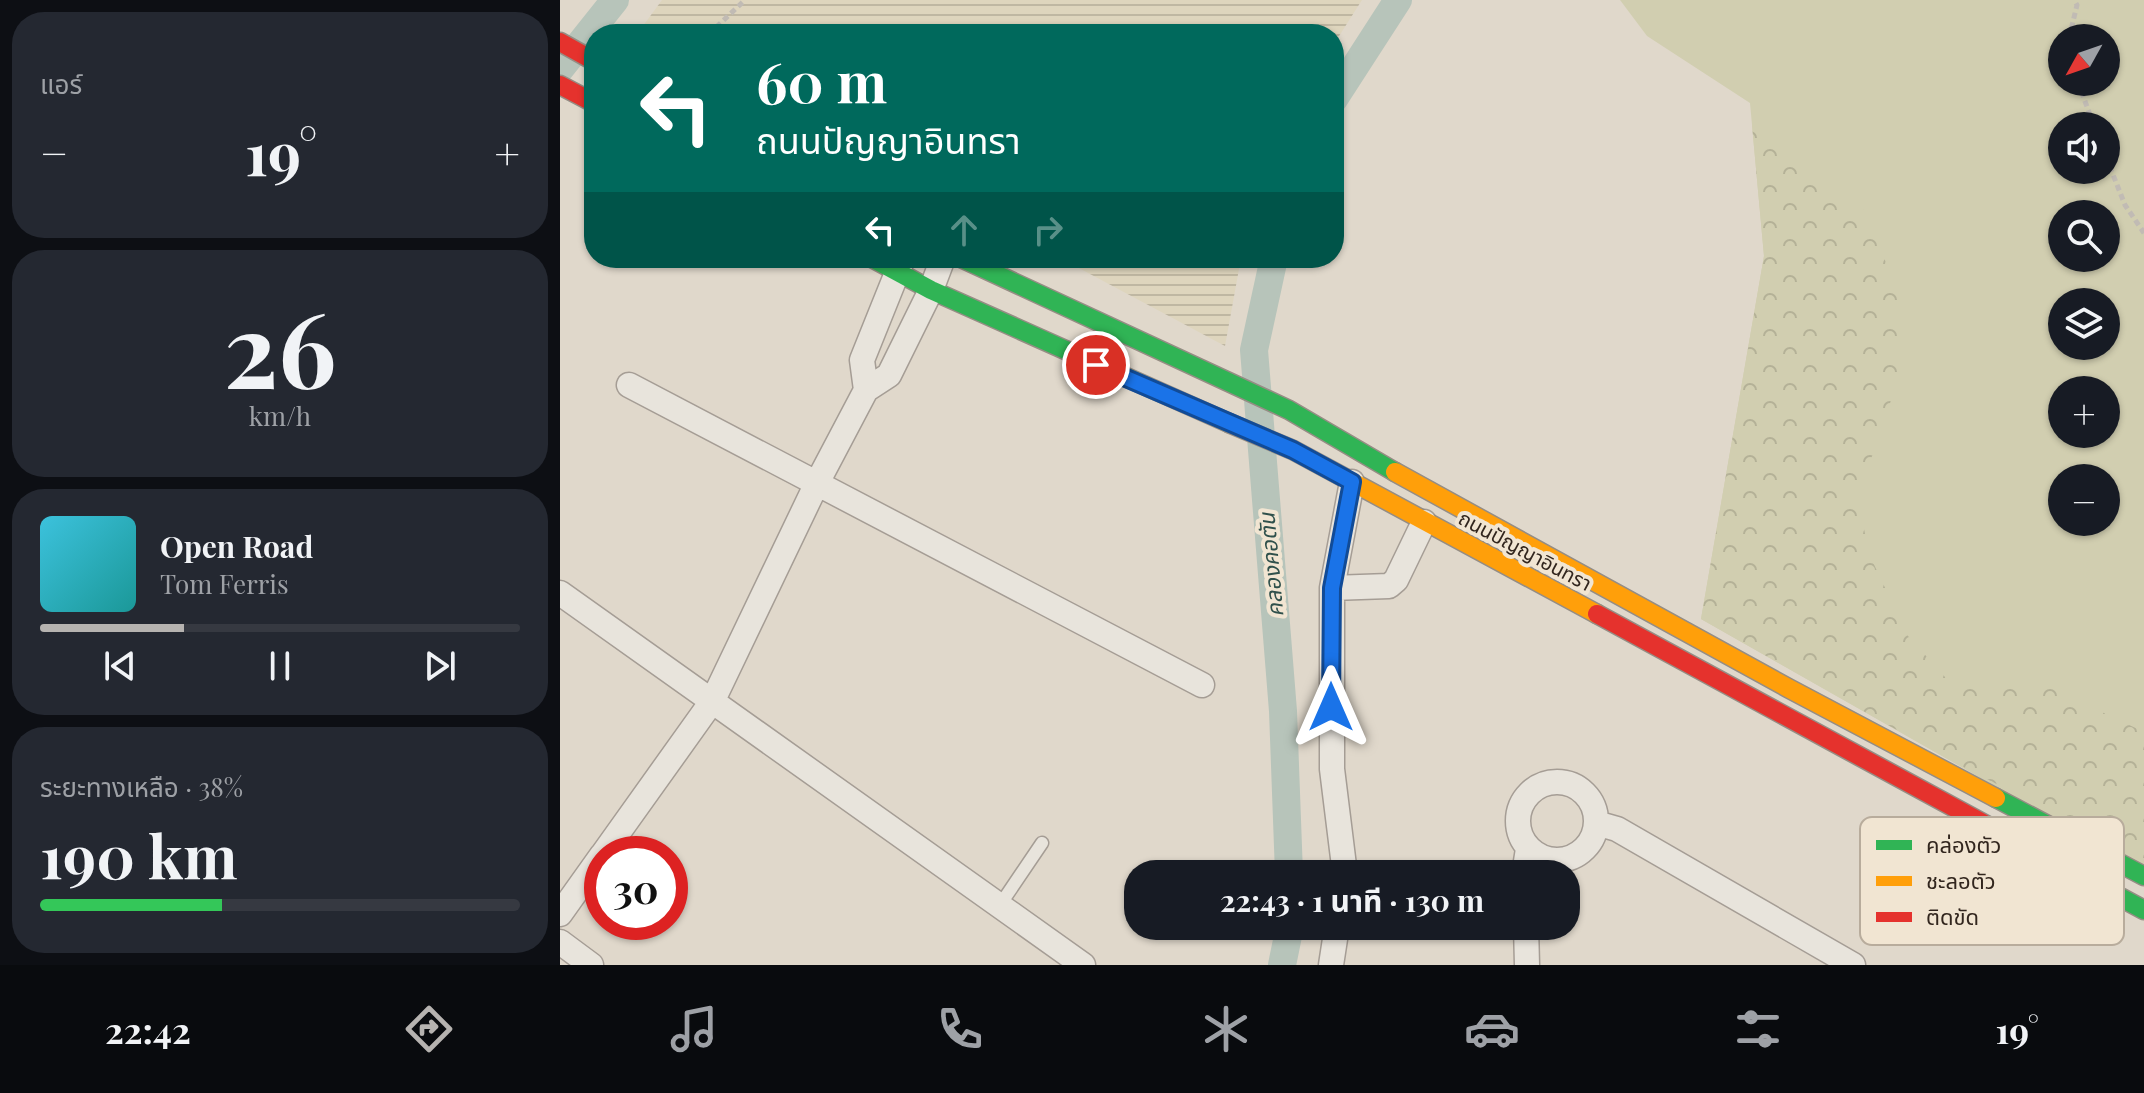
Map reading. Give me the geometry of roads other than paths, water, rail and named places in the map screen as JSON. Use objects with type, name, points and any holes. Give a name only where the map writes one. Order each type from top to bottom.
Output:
[{"type":"main road","points":[[560,42],[584,55]]},
{"type":"main road","points":[[560,85],[584,98]]},
{"type":"main road","name":"ถนนปัญญาอินทรา","points":[[904,268],[931,290],[1178,402],[1293,450],[1972,817]]},
{"type":"main road","name":"ถนนปัญญาอินทรา","points":[[983,268],[1289,410],[1428,491],[1788,688],[2032,817]]},
{"type":"main road","points":[[1623,629],[1639,604]]},
{"type":"main road","name":"ถนนปัญญาอินทรา","points":[[2124,865],[2144,876]]},
{"type":"main road","name":"ถนนปัญญาอินทรา","points":[[2124,899],[2144,910]]},
{"type":"street","points":[[866,390],[862,360],[899,268]]},
{"type":"street","points":[[615,836],[713,700],[817,483],[866,390],[889,375],[939,268]]},
{"type":"street","points":[[629,385],[1202,685]]},
{"type":"street","points":[[1343,860],[1332,769],[1332,588],[1352,482]]},
{"type":"street","points":[[1332,588],[1389,586],[1396,580],[1424,522]]},
{"type":"street","points":[[560,593],[1083,965]]},
{"type":"street","points":[[1555,781],[1580,789],[1595,810],[1594,836],[1587,847],[1565,860],[1552,860],[1528,849],[1517,825],[1518,812],[1531,790],[1555,781]]},
{"type":"street","points":[[1596,823],[1617,829],[1853,965]]},
{"type":"street","points":[[1526,860],[1528,849]]},
{"type":"street","points":[[560,914],[584,880]]},
{"type":"street","points":[[1331,965],[1335,940]]},
{"type":"street","points":[[1526,940],[1527,965]]},
{"type":"street","points":[[560,942],[591,965]]},
{"type":"lane","points":[[1000,905],[1042,843]]},
{"type":"waterway","points":[[596,24],[615,0]]},
{"type":"waterway","name":"คลองคอตัน","points":[[1344,84],[1398,0]]},
{"type":"waterway","points":[[560,69],[584,39]]},
{"type":"waterway","name":"คลองคอตัน","points":[[1272,268],[1254,350],[1283,711],[1288,860]]},
{"type":"waterway","name":"คลองคอตัน","points":[[1282,965],[1287,940]]}]
